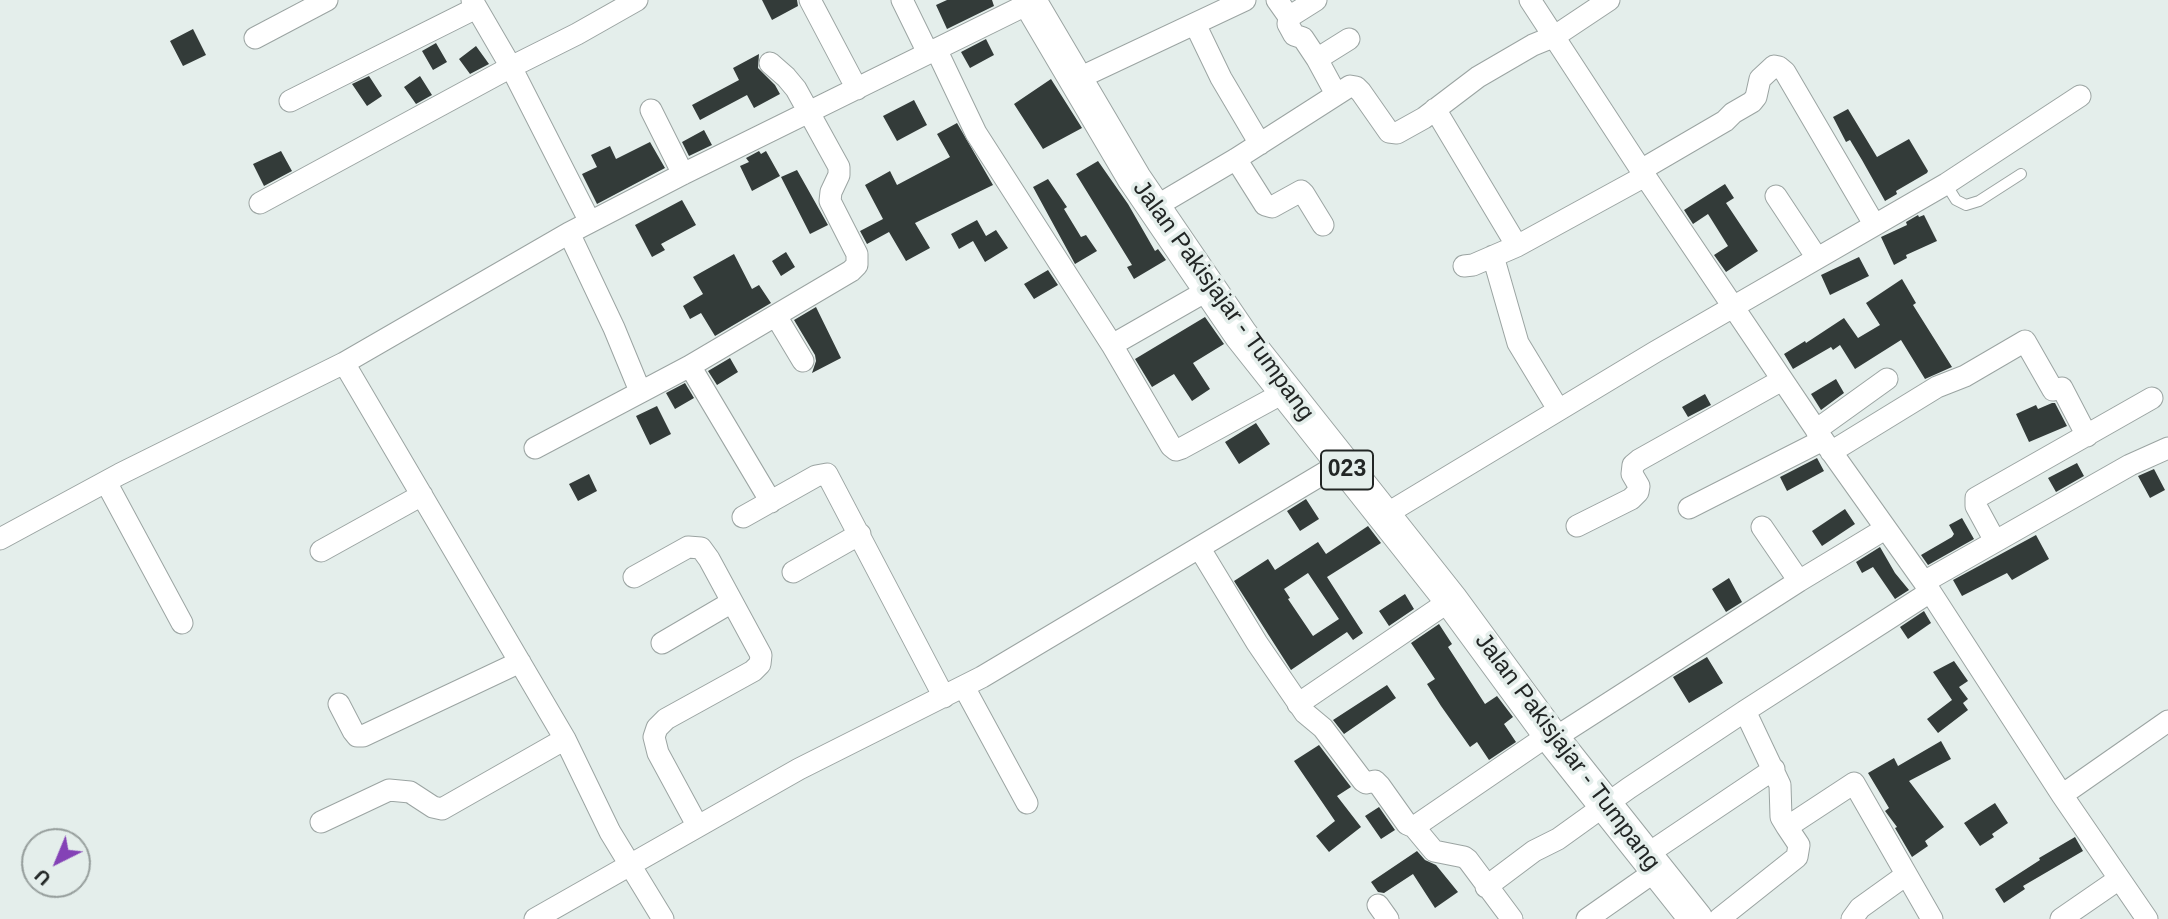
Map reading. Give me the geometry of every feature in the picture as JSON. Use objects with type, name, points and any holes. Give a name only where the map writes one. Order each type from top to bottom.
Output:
[{"type":"main road","name":"Jalan Pakisjajar - Tumpang","points":[[1030,1],[1153,208],[1241,335],[1451,600],[1552,736],[1696,919]]},
{"type":"street","points":[[255,38],[327,0]]},
{"type":"street","points":[[260,203],[637,0]]},
{"type":"street","points":[[810,0],[857,89]]},
{"type":"street","points":[[902,0],[976,133],[1112,345],[1167,441],[1176,450],[1285,392]]},
{"type":"street","points":[[1075,80],[1245,0]]},
{"type":"street","points":[[1316,0],[1283,8],[1294,35],[1303,38],[1336,94]]},
{"type":"street","points":[[1530,0],[1643,173],[1782,380],[1927,587],[2062,795],[2147,919]]},
{"type":"street","points":[[1153,208],[1350,86],[1356,87],[1389,132],[1393,134],[1406,129],[1478,77],[1533,45],[1555,36],[1609,0]]},
{"type":"street","points":[[0,538],[344,363],[590,222],[1030,1]]},
{"type":"street","points":[[290,101],[474,4],[511,67],[590,222]]},
{"type":"street","points":[[1195,24],[1221,78],[1260,144]]},
{"type":"street","points":[[1317,59],[1349,39]]},
{"type":"street","points":[[535,448],[690,366],[854,269],[858,260],[830,201],[839,167],[791,83],[770,63]]},
{"type":"street","points":[[1464,265],[1472,265],[1517,246],[1643,173],[1725,121],[1752,102],[1756,97],[1760,79],[1774,66],[1785,72],[1874,224]]},
{"type":"street","points":[[1383,516],[1558,410],[1946,184],[2080,96]]},
{"type":"street","points":[[651,110],[683,174]]},
{"type":"street","points":[[1435,110],[1517,246]]},
{"type":"street","points":[[1236,159],[1265,205],[1272,207],[1301,191],[1323,225]]},
{"type":"street","points":[[1776,196],[1817,258]]},
{"type":"street","points":[[569,233],[614,328],[640,391]]},
{"type":"street","points":[[1493,256],[1518,343],[1558,410]]},
{"type":"street","points":[[1112,345],[1210,289]]},
{"type":"street","points":[[776,316],[803,360]]},
{"type":"street","points":[[1689,508],[1937,387],[1945,386],[2025,341],[2053,390],[2062,388],[2087,436]]},
{"type":"street","points":[[344,363],[565,739],[610,832],[663,919]]},
{"type":"street","points":[[690,366],[771,502]]},
{"type":"street","points":[[1824,441],[1887,379]]},
{"type":"street","points":[[1577,526],[1630,499],[1638,492],[1639,486],[1632,474],[1633,465],[1639,460],[1782,380]]},
{"type":"street","points":[[1995,541],[1976,506],[1976,498],[2152,398]]},
{"type":"street","points":[[1486,887],[1534,851],[1558,839],[1629,788],[1995,541],[2130,465],[2168,448]]},
{"type":"street","points":[[535,919],[799,769],[964,687],[1341,463]]},
{"type":"street","points":[[743,517],[816,476],[825,473],[830,477],[944,697]]},
{"type":"street","points":[[106,482],[182,623]]},
{"type":"street","points":[[321,551],[422,495]]},
{"type":"street","points":[[1762,527],[1799,580]]},
{"type":"street","points":[[1414,827],[1552,736],[1885,529]]},
{"type":"street","points":[[793,572],[860,534]]},
{"type":"street","points":[[634,577],[688,547],[701,548],[762,660],[747,675],[666,719],[657,728],[654,737],[658,753],[697,825]]},
{"type":"street","points":[[1200,549],[1257,643],[1305,713],[1323,727],[1363,781],[1375,781],[1407,824],[1414,827],[1434,851],[1464,857],[1512,919]]},
{"type":"street","points":[[1298,704],[1451,600]]},
{"type":"street","points":[[662,643],[732,602]]},
{"type":"street","points":[[339,704],[353,732],[357,736],[363,736],[520,663]]},
{"type":"street","points":[[964,687],[1027,803]]},
{"type":"street","points":[[1719,919],[1797,857],[1799,845],[1782,817],[1780,785],[1745,711]]},
{"type":"street","points":[[2062,795],[2168,721]]},
{"type":"street","points":[[321,822],[389,790],[410,792],[433,807],[442,809],[565,739]]},
{"type":"street","points":[[1587,919],[1652,863],[1774,769]]},
{"type":"street","points":[[1787,827],[1850,784],[1856,784],[1932,919]]},
{"type":"street","points":[[1852,919],[1860,908],[1906,875]]},
{"type":"street","points":[[2061,919],[2119,879]]},
{"type":"lane","points":[[1946,184],[1956,200],[1966,205],[1979,201],[2021,174]]},
{"type":"building","points":[[762,0],[797,0],[798,6],[772,20]]},
{"type":"building","points":[[947,0],[992,0],[994,6],[947,29],[936,5]]},
{"type":"building","points":[[193,29],[206,55],[183,66],[170,41]]},
{"type":"building","points":[[986,39],[994,55],[970,68],[961,52]]},
{"type":"building","points":[[436,43],[447,62],[433,70],[422,51]]},
{"type":"building","points":[[476,46],[489,64],[470,74],[459,59]]},
{"type":"building","points":[[759,54],[758,68],[780,94],[754,108],[747,95],[700,120],[692,105],[739,80],[733,68]]},
{"type":"building","points":[[369,76],[382,96],[367,106],[352,84]]},
{"type":"building","points":[[420,76],[432,95],[416,104],[404,87]]},
{"type":"building","points":[[1051,79],[1082,128],[1043,149],[1014,104]]},
{"type":"building","points":[[914,100],[927,125],[897,141],[883,116]]},
{"type":"building","points":[[1848,109],[1877,157],[1909,139],[1927,173],[1896,191],[1897,194],[1885,201],[1850,140],[1846,142],[1833,117]]},
{"type":"building","points":[[957,123],[993,185],[915,223],[930,248],[906,261],[889,232],[867,244],[860,231],[883,219],[865,185],[890,171],[897,185],[950,157],[937,134]]},
{"type":"building","points":[[704,130],[712,145],[689,156],[682,142]]},
{"type":"building","points":[[650,142],[665,168],[597,204],[582,174],[597,167],[591,155],[610,146],[616,159]]},
{"type":"building","points":[[281,151],[292,171],[264,186],[253,164]]},
{"type":"building","points":[[759,151],[761,154],[766,151],[780,176],[752,191],[740,166],[749,162],[746,158]]},
{"type":"building","points":[[1098,161],[1128,204],[1155,251],[1158,249],[1166,260],[1134,279],[1127,267],[1132,265],[1076,174]]},
{"type":"building","points":[[797,170],[828,225],[810,234],[781,177]]},
{"type":"building","points":[[1048,179],[1067,207],[1064,209],[1081,237],[1086,235],[1097,251],[1075,264],[1033,187]]},
{"type":"building","points":[[1725,184],[1734,198],[1726,203],[1758,251],[1726,272],[1714,255],[1728,246],[1708,214],[1693,224],[1684,210]]},
{"type":"building","points":[[682,200],[696,225],[661,244],[665,250],[652,257],[635,225]]},
{"type":"building","points":[[1918,215],[1924,215],[1937,241],[1906,255],[1907,258],[1894,265],[1881,237],[1907,225],[1906,222]]},
{"type":"building","points":[[977,220],[986,236],[996,230],[1008,248],[985,262],[973,241],[959,249],[951,234]]},
{"type":"building","points":[[786,252],[795,267],[781,276],[772,261]]},
{"type":"building","points":[[734,254],[752,289],[759,285],[771,303],[715,336],[701,313],[690,319],[683,306],[703,294],[693,277]]},
{"type":"building","points":[[1859,257],[1869,276],[1830,295],[1821,275]]},
{"type":"building","points":[[1048,270],[1058,285],[1034,299],[1024,284]]},
{"type":"building","points":[[1902,279],[1916,303],[1913,305],[1952,367],[1925,379],[1901,340],[1855,369],[1840,345],[1833,350],[1831,347],[1793,369],[1784,354],[1844,318],[1858,338],[1880,325],[1866,303]]},
{"type":"building","points":[[816,307],[841,358],[812,373],[815,355],[794,320]]},
{"type":"building","points":[[1205,317],[1224,344],[1193,363],[1210,389],[1192,401],[1174,374],[1152,387],[1135,359]]},
{"type":"building","points":[[730,358],[738,372],[717,385],[708,371]]},
{"type":"building","points":[[1836,379],[1844,393],[1821,410],[1811,394]]},
{"type":"building","points":[[685,383],[694,398],[675,409],[666,393]]},
{"type":"building","points":[[1705,394],[1711,405],[1688,417],[1682,407]]},
{"type":"building","points":[[2055,403],[2067,426],[2029,442],[2016,414],[2036,405],[2038,409]]},
{"type":"building","points":[[657,406],[671,434],[650,445],[636,416]]},
{"type":"building","points":[[1256,423],[1270,444],[1239,464],[1225,442]]},
{"type":"building","points":[[1817,458],[1824,471],[1787,491],[1780,477]]},
{"type":"building","points":[[2077,463],[2084,476],[2056,492],[2048,478]]},
{"type":"building","points":[[2154,469],[2165,490],[2150,498],[2138,476]]},
{"type":"building","points":[[589,474],[597,491],[578,501],[569,484]]},
{"type":"building","points":[[1306,499],[1319,519],[1300,531],[1287,511]]},
{"type":"building","points":[[1845,509],[1855,524],[1822,546],[1812,531]]},
{"type":"building","points":[[1962,518],[1974,539],[1928,565],[1921,555],[1952,537],[1954,534],[1949,525]]},
{"type":"building","points":[[1368,526],[1381,543],[1327,577],[1363,633],[1353,640],[1347,632],[1291,670],[1234,581],[1268,559],[1275,570],[1318,542],[1326,554]],"holes":[[[1308,573],[1339,619],[1313,636],[1284,589]]]},
{"type":"building","points":[[2036,535],[2049,559],[2012,580],[2007,573],[1962,596],[1953,580]]},
{"type":"building","points":[[1880,547],[1895,573],[1909,590],[1895,599],[1873,567],[1862,573],[1856,562]]},
{"type":"building","points":[[1729,578],[1742,602],[1726,612],[1712,589]]},
{"type":"building","points":[[1405,594],[1414,609],[1389,626],[1379,611]]},
{"type":"building","points":[[1924,611],[1931,623],[1908,639],[1900,627]]},
{"type":"building","points":[[1439,624],[1452,644],[1448,647],[1485,704],[1497,696],[1513,717],[1504,724],[1516,742],[1489,760],[1477,742],[1470,747],[1441,706],[1427,684],[1435,679],[1411,643]]},
{"type":"building","points":[[1707,657],[1723,683],[1689,703],[1673,677]]},
{"type":"building","points":[[1954,661],[1968,681],[1959,687],[1968,699],[1963,703],[1968,710],[1938,733],[1927,719],[1952,700],[1933,672]]},
{"type":"building","points":[[1387,685],[1396,698],[1344,734],[1333,720]]},
{"type":"building","points":[[1941,741],[1951,759],[1909,781],[1944,827],[1925,841],[1928,846],[1912,857],[1895,828],[1897,827],[1885,811],[1889,808],[1868,773],[1894,758],[1898,766]]},
{"type":"building","points":[[1319,745],[1351,787],[1337,796],[1361,827],[1329,852],[1316,836],[1335,821],[1294,761]]},
{"type":"building","points":[[1995,803],[2008,823],[1980,846],[1964,823]]},
{"type":"building","points":[[1379,807],[1395,830],[1381,839],[1365,816]]},
{"type":"building","points":[[2075,837],[2083,851],[2023,886],[2025,889],[2004,903],[1995,889]]},
{"type":"building","points":[[1417,851],[1425,860],[1436,865],[1458,892],[1435,908],[1413,874],[1384,893],[1378,892],[1371,882]]}]
